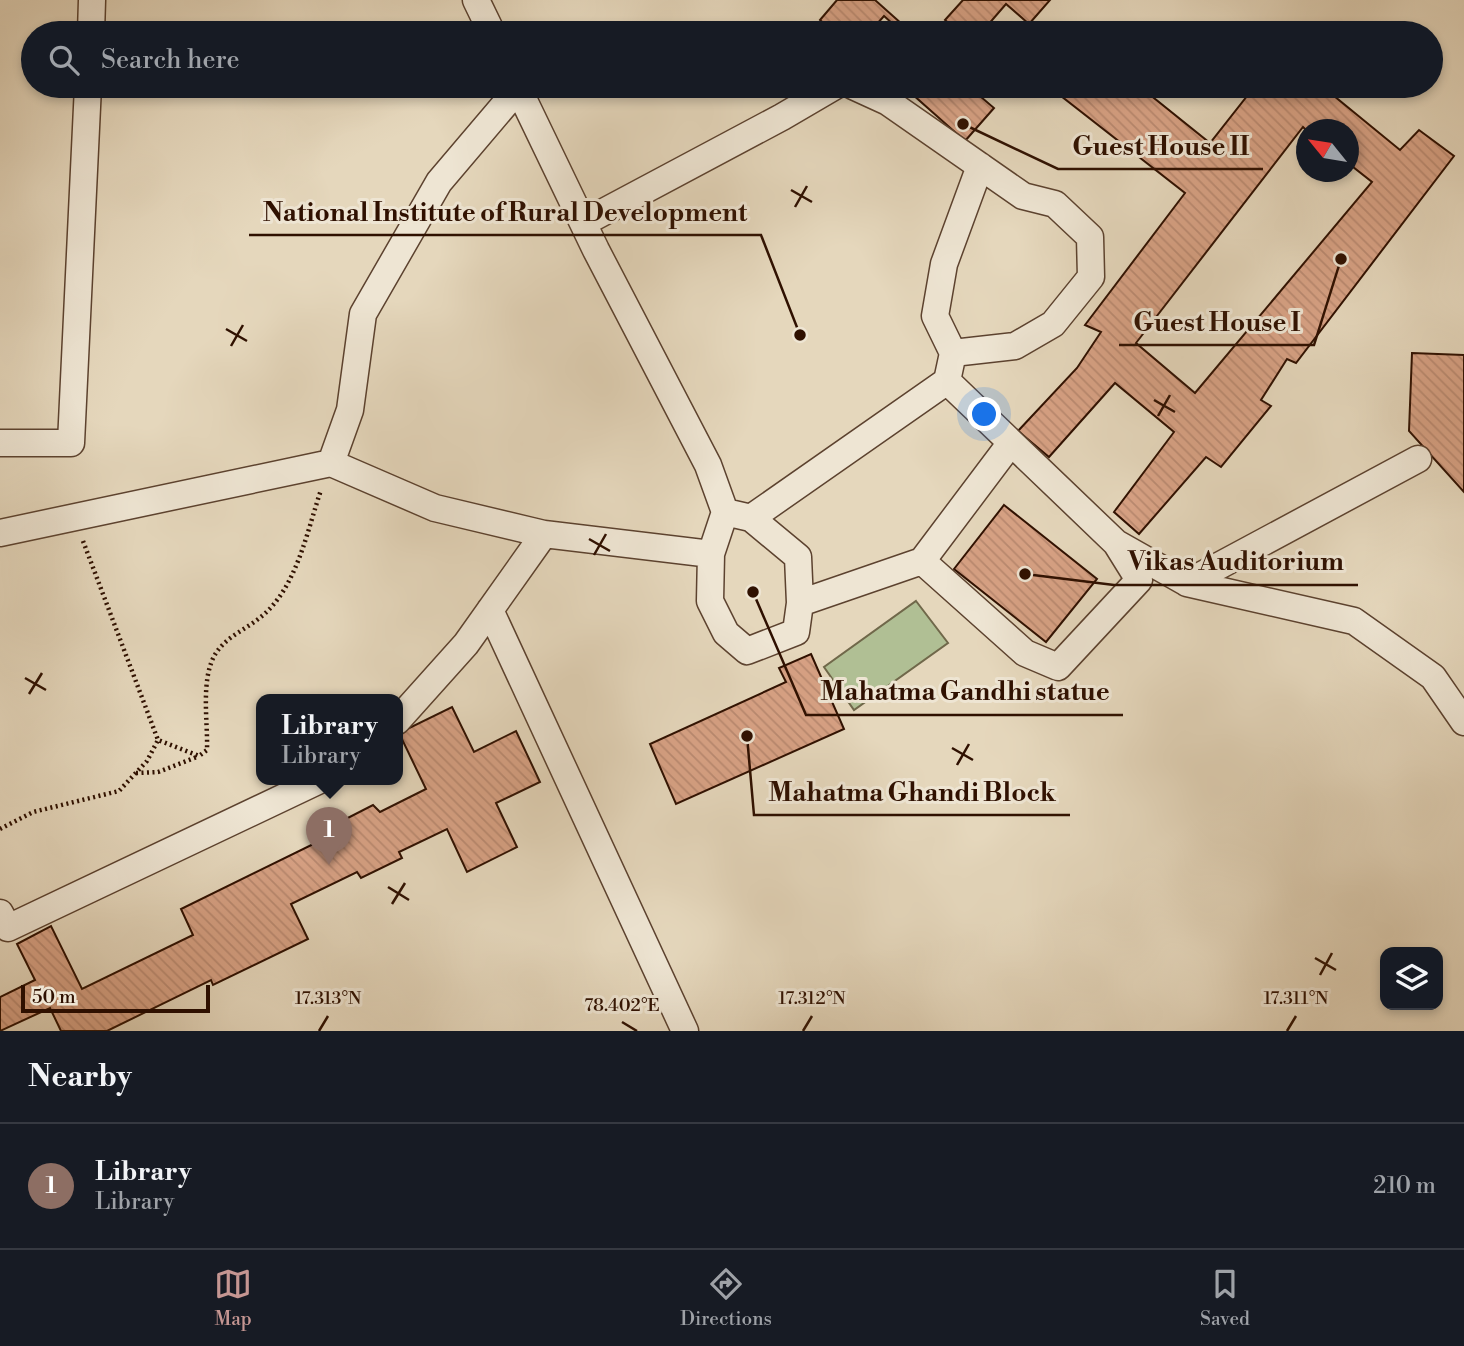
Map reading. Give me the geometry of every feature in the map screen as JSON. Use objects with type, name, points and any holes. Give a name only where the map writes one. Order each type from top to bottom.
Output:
[{"type":"lane","points":[[91,21],[92,0]]},
{"type":"lane","points":[[476,0],[486,21]]},
{"type":"lane","points":[[0,443],[71,443],[87,98]]},
{"type":"lane","points":[[331,463],[350,410],[363,314],[439,181],[509,98]]},
{"type":"lane","points":[[523,98],[583,223],[708,465],[725,512],[711,554],[710,601],[726,633],[747,651],[796,632],[800,603],[798,557],[751,518],[725,512]]},
{"type":"lane","points":[[583,223],[814,98]]},
{"type":"lane","points":[[879,98],[1023,196],[1055,204],[1090,237],[1091,277],[1054,324],[1014,346],[953,353]]},
{"type":"lane","points":[[751,518],[947,381],[953,353],[935,316],[944,264],[980,166]]},
{"type":"lane","points":[[947,381],[1116,543],[1186,583],[1354,621],[1433,677],[1464,722]]},
{"type":"lane","points":[[800,603],[922,561],[1010,444]]},
{"type":"lane","points":[[1186,583],[1418,459]]},
{"type":"lane","points":[[0,533],[331,463],[435,508],[544,534],[711,554]]},
{"type":"lane","points":[[403,714],[466,644],[544,534]]},
{"type":"lane","points":[[922,561],[1025,653],[1058,667],[1139,580],[1116,543]]},
{"type":"lane","points":[[490,610],[685,1031]]},
{"type":"lane","points":[[0,913],[8,928],[309,785]]},
{"type":"path","points":[[135,773],[158,772],[199,756],[207,750],[208,683],[215,654],[237,631],[262,617],[279,598],[301,552],[331,463]]},
{"type":"path","points":[[74,518],[158,740],[199,756]]},
{"type":"path","points":[[0,829],[33,812],[119,791],[147,761],[158,740]]},
{"type":"green space","points":[[916,601],[948,643],[854,710],[824,667]]},
{"type":"building","points":[[837,0],[875,0],[899,21],[890,21],[884,16],[880,21],[820,20]]},
{"type":"building","points":[[963,0],[1050,0],[1032,21],[1026,21],[1006,4],[991,21],[945,20]]},
{"type":"building","points":[[917,98],[982,98],[994,108],[965,141]]},
{"type":"building","points":[[1064,98],[1154,98],[1210,143],[1246,98],[1337,98],[1400,150],[1419,130],[1454,156],[1296,363],[1287,359],[1261,400],[1271,406],[1221,467],[1206,457],[1139,534],[1114,512],[1174,432],[1115,383],[1049,457],[1018,431],[1077,368],[1101,332],[1085,325],[1185,193]],"holes":[[[1296,119],[1359,119],[1359,172],[1372,182],[1195,393],[1136,343],[1296,136]]]},
{"type":"building","points":[[1412,353],[1464,355],[1464,492],[1409,431]]},
{"type":"building","points":[[1004,505],[1097,579],[1046,642],[954,569]]},
{"type":"building","points":[[811,654],[844,729],[676,804],[650,744],[786,682],[779,668]]},
{"type":"building","points":[[452,707],[474,752],[516,731],[540,782],[496,803],[517,847],[467,872],[447,829],[399,852],[402,858],[361,878],[357,872],[291,904],[308,939],[213,985],[211,980],[107,1031],[61,1031],[50,1008],[0,1031],[0,997],[35,980],[17,944],[51,926],[82,989],[193,935],[181,909],[340,831],[336,824],[373,805],[380,812],[426,789],[403,741],[403,731]]},
{"type":"place","name":"Guest House II","points":[[963,124]]},
{"type":"place","name":"Guest House I","points":[[1341,259]]},
{"type":"place","name":"National Institute of Rural Development","points":[[800,335]]},
{"type":"place","name":"Vikas Auditorium","points":[[1025,574]]},
{"type":"place","name":"Mahatma Gandhi statue","points":[[753,592]]},
{"type":"place","name":"Mahatma Ghandi Block","points":[[747,736]]},
{"type":"place","name":"Library","points":[[329,865]]}]
